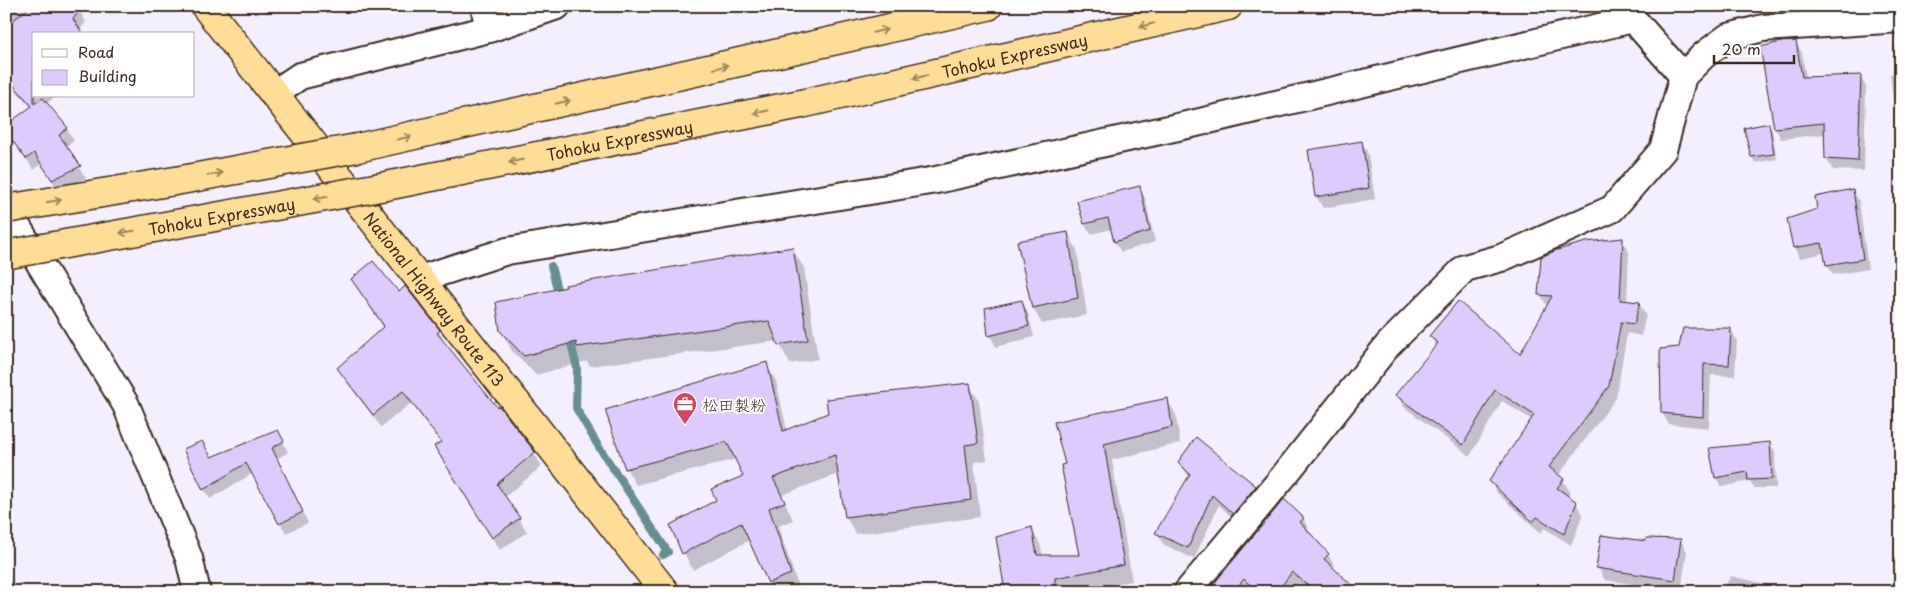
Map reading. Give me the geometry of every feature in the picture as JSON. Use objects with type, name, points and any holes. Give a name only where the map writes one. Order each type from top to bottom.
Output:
[{"type":"highway","name":"National Highway Route 113","points":[[205,6],[665,592]]},
{"type":"highway","points":[[6,209],[357,148],[988,6]]},
{"type":"highway","name":"Tohoku Expressway","points":[[6,254],[386,186],[801,104],[1228,6]]},
{"type":"street","points":[[273,94],[300,76],[487,18],[557,6]]},
{"type":"street","points":[[420,278],[507,252],[936,180],[1196,123],[1631,13],[1683,76]]},
{"type":"street","points":[[1187,592],[1283,477],[1388,346],[1465,268],[1501,258],[1612,209],[1662,150],[1683,76],[1704,55],[1728,37],[1763,28],[1901,19]]},
{"type":"street","points":[[6,209],[126,406],[189,558],[196,592]]},
{"type":"building","points":[[31,6],[83,6],[73,19],[82,32],[32,32],[32,98],[34,98],[34,104],[43,98],[68,128],[59,135],[81,166],[52,180],[34,153],[26,159],[6,132],[6,125],[32,106],[6,77],[6,26]]},
{"type":"building","points":[[1796,41],[1802,77],[1861,75],[1858,161],[1825,159],[1824,123],[1774,128],[1760,47]]},
{"type":"building","points":[[1769,123],[1774,154],[1751,157],[1744,128]]},
{"type":"building","points":[[1362,141],[1369,188],[1315,197],[1308,150]]},
{"type":"building","points":[[1140,186],[1150,231],[1114,242],[1108,218],[1084,224],[1077,201]]},
{"type":"building","points":[[1853,189],[1863,259],[1826,265],[1822,243],[1793,248],[1787,219],[1817,209],[1815,197]]},
{"type":"building","points":[[1068,232],[1078,298],[1032,308],[1017,241]]},
{"type":"building","points":[[1623,238],[1620,300],[1640,302],[1634,324],[1621,322],[1609,386],[1549,467],[1564,479],[1557,488],[1577,502],[1564,534],[1537,517],[1533,522],[1489,481],[1534,415],[1495,390],[1463,445],[1395,395],[1438,343],[1429,336],[1458,301],[1520,354],[1552,296],[1538,295],[1541,257],[1557,250],[1586,242]]},
{"type":"building","points":[[793,247],[808,340],[778,345],[769,321],[577,347],[576,342],[524,356],[500,331],[496,302],[566,287],[565,285]]},
{"type":"building","points":[[373,261],[399,292],[405,286],[440,330],[437,333],[535,452],[497,484],[520,518],[492,538],[434,446],[441,442],[403,391],[373,415],[337,368],[384,326],[351,279]]},
{"type":"building","points":[[1022,300],[1029,326],[988,336],[985,308]]},
{"type":"building","points":[[1683,328],[1731,328],[1729,365],[1704,364],[1703,417],[1661,413],[1660,349],[1679,347]]},
{"type":"building","points":[[767,362],[783,431],[828,413],[826,399],[970,383],[978,443],[965,445],[971,500],[845,517],[835,455],[773,478],[785,502],[769,508],[791,574],[768,583],[741,523],[682,554],[670,525],[716,500],[711,489],[743,476],[727,442],[625,469],[605,410]]},
{"type":"building","points":[[1168,398],[1172,427],[1104,444],[1124,565],[1055,578],[1055,592],[1005,592],[996,537],[1032,527],[1037,555],[1079,555],[1061,465],[1065,464],[1054,422]]},
{"type":"building","points":[[278,430],[284,441],[272,448],[303,512],[279,524],[246,463],[203,490],[183,449],[202,441],[211,457]]},
{"type":"building","points":[[1196,437],[1256,486],[1233,514],[1212,495],[1188,548],[1155,533],[1190,474],[1178,462]]},
{"type":"building","points":[[1770,442],[1772,479],[1748,480],[1747,472],[1715,478],[1709,448]]},
{"type":"building","points":[[1284,499],[1304,518],[1300,522],[1329,554],[1324,559],[1359,592],[1316,592],[1292,572],[1277,592],[1257,592],[1244,579],[1233,592],[1207,592]]},
{"type":"building","points":[[1601,535],[1646,541],[1646,538],[1681,539],[1675,580],[1596,568]]},
{"type":"waterway","points":[[551,266],[559,297]]},
{"type":"waterway","points":[[569,335],[577,368],[576,408],[597,444],[668,552],[663,555]]},
{"type":"place","name":"松田製粉","points":[[685,425]]}]
